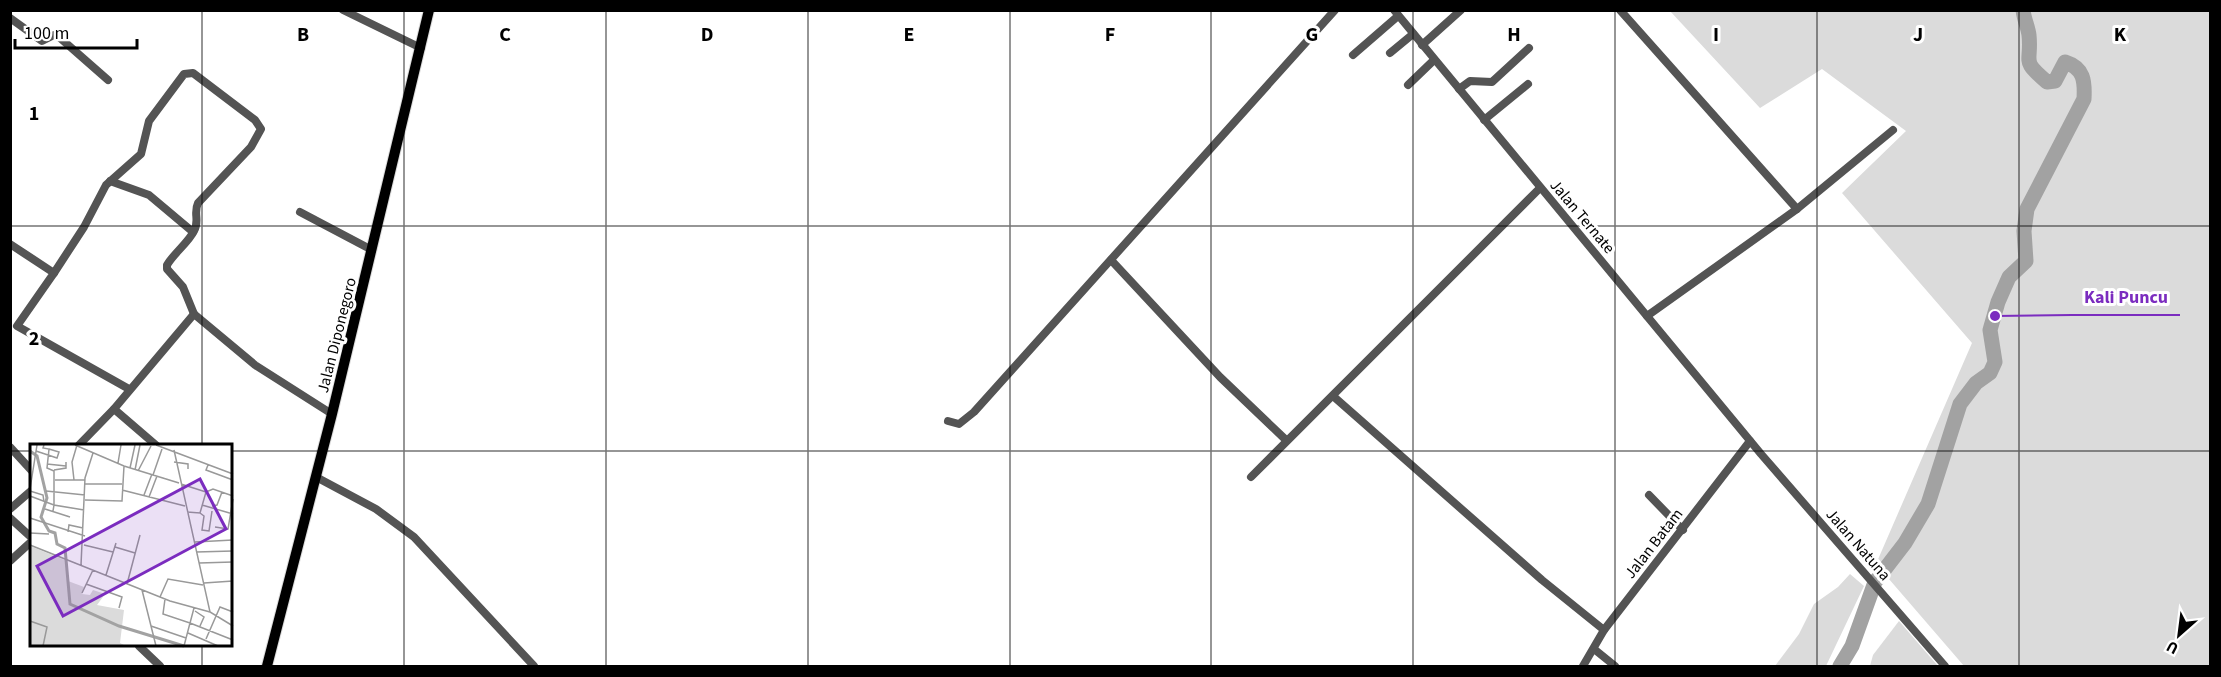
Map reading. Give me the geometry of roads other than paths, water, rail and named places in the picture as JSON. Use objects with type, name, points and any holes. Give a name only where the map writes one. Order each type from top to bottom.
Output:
[{"type":"main road","name":"Jalan Diponegoro","points":[[267,666],[332,414],[429,10]]},
{"type":"street","points":[[343,10],[420,48]]},
{"type":"street","points":[[948,421],[959,424],[974,412],[1335,10]]},
{"type":"street","points":[[1422,45],[1461,10]]},
{"type":"street","points":[[1620,10],[1797,209]]},
{"type":"street","points":[[1353,55],[1396,13]]},
{"type":"street","name":"Jalan Ternate","points":[[1396,13],[1750,441]]},
{"type":"street","points":[[10,18],[42,41],[54,35],[59,37],[108,80]]},
{"type":"street","points":[[1390,53],[1413,34]]},
{"type":"street","points":[[1459,90],[1470,81],[1492,82],[1529,48]]},
{"type":"street","points":[[1408,85],[1434,60]]},
{"type":"street","points":[[129,389],[14,324],[54,273],[110,181],[141,154],[149,121],[182,77],[186,73],[194,73],[255,120],[261,129],[241,158],[198,203],[194,211],[197,224],[194,232],[166,267],[183,286],[194,314],[247,360],[332,414]]},
{"type":"street","points":[[1484,120],[1528,84]]},
{"type":"street","points":[[1647,316],[1797,209],[1893,130]]},
{"type":"street","points":[[110,181],[149,195],[194,232]]},
{"type":"street","points":[[1251,477],[1540,188]]},
{"type":"street","points":[[300,212],[372,250]]},
{"type":"street","points":[[10,244],[54,273]]},
{"type":"street","points":[[1111,260],[1220,377],[1286,440]]},
{"type":"street","points":[[80,444],[114,409],[194,314]]},
{"type":"street","points":[[1333,396],[1542,580],[1604,630]]},
{"type":"street","points":[[114,409],[155,444]]},
{"type":"street","name":"Jalan Batam","points":[[1583,666],[1604,630],[1750,441]]},
{"type":"street","name":"Jalan Natuna","points":[[1750,441],[1946,666]]},
{"type":"street","points":[[10,447],[30,469]]},
{"type":"street","points":[[316,477],[376,509],[414,537],[534,666]]},
{"type":"street","points":[[10,509],[30,492]]},
{"type":"street","points":[[1649,495],[1683,530]]},
{"type":"street","points":[[10,518],[30,538]]},
{"type":"street","points":[[10,561],[30,542]]},
{"type":"street","points":[[141,647],[160,666]]},
{"type":"street","points":[[1594,649],[1615,666]]},
{"type":"waterway","points":[[1840,666],[1852,646],[1875,582],[1905,543],[1928,504],[1960,404],[1976,383],[1990,373],[1995,362],[1990,330],[1998,302],[2009,277],[2026,261],[2024,231],[2027,209],[2084,99],[2082,76],[2076,68],[2065,62],[2055,81],[2047,82],[2030,65],[2029,35],[2023,10]]},
{"type":"place","name":"Kali Puncu","points":[[1995,316]]}]
